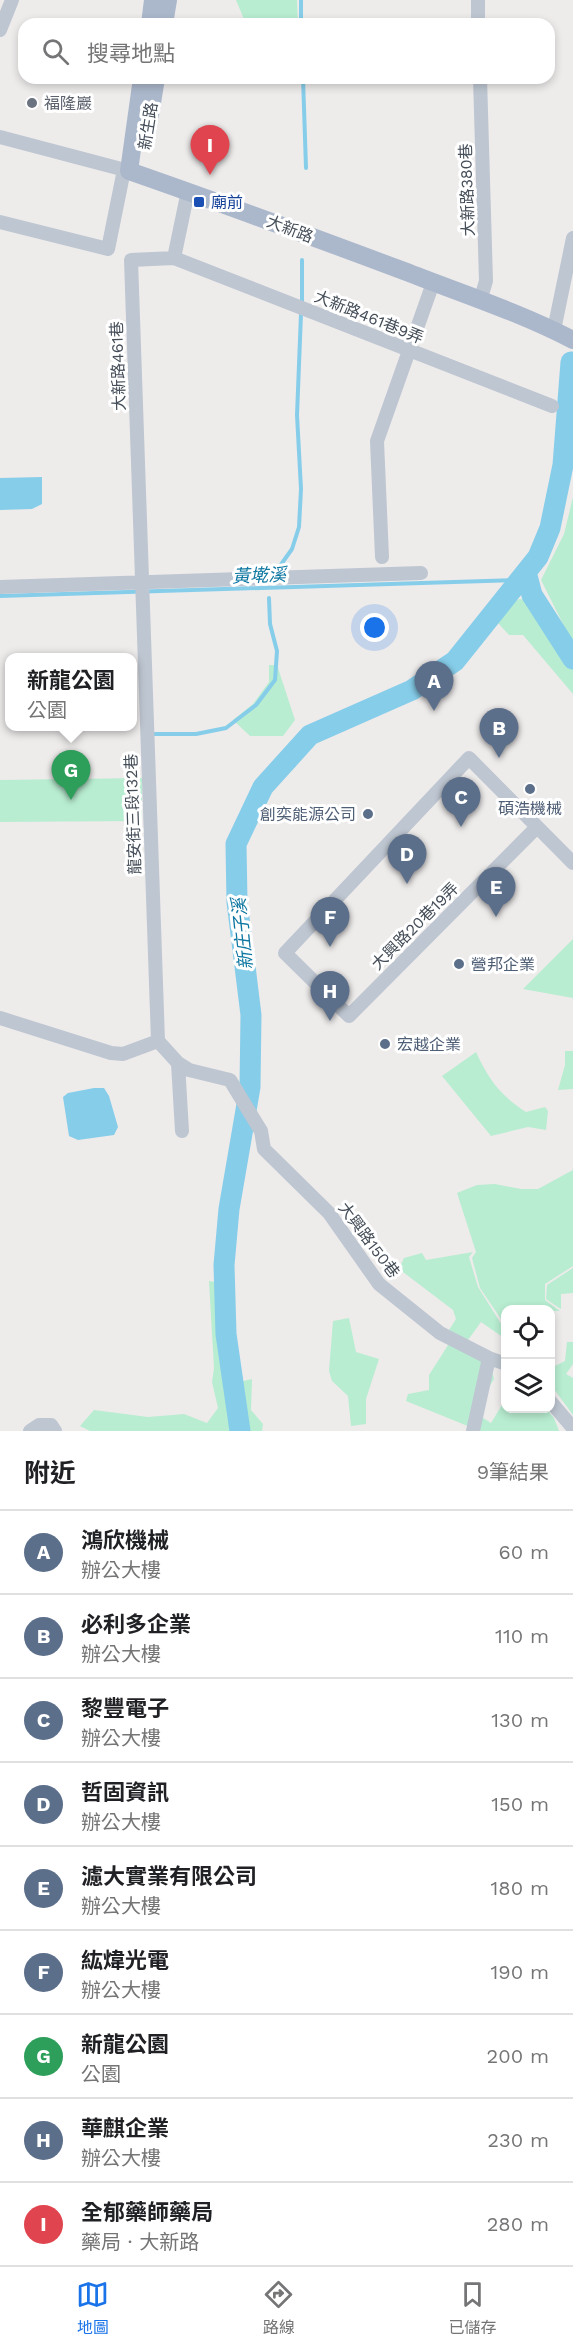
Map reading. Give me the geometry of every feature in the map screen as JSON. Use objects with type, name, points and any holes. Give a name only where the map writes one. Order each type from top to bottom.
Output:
[{"type":"main road","points":[[151,18],[153,0]]},
{"type":"main road","points":[[165,18],[168,0]]},
{"type":"main road","name":"新生路","points":[[131,172],[141,84]]},
{"type":"main road","name":"新生路","points":[[131,172],[154,84]]},
{"type":"main road","name":"大新路","points":[[131,172],[188,190],[562,334]]},
{"type":"street","points":[[0,30],[12,0]]},
{"type":"street","points":[[478,0],[478,18]]},
{"type":"street","name":"大新路380巷","points":[[480,84],[486,281],[480,301]]},
{"type":"street","name":"大新路","points":[[0,137],[131,172]]},
{"type":"street","points":[[0,222],[108,249],[131,172]]},
{"type":"street","points":[[174,258],[188,190]]},
{"type":"street","points":[[562,334],[573,238]]},
{"type":"street","name":"大新路461巷9弄","points":[[174,258],[552,406]]},
{"type":"street","name":"大新路461巷","points":[[141,582],[131,260],[174,258]]},
{"type":"street","points":[[382,557],[378,441],[434,283]]},
{"type":"street","points":[[0,588],[421,573]]},
{"type":"street","name":"龍安街三段132巷","points":[[141,582],[158,1041]]},
{"type":"street","name":"大興路20巷19弄","points":[[468,758],[537,827],[349,1016],[285,953],[468,758]]},
{"type":"street","points":[[537,827],[573,863]]},
{"type":"street","points":[[0,1018],[111,1053],[123,1054],[158,1041],[178,1063],[182,1131]]},
{"type":"street","name":"大興路150巷","points":[[178,1063],[189,1070],[230,1080],[261,1131],[264,1149],[329,1213],[379,1284],[434,1329],[501,1362]]},
{"type":"street","points":[[473,1431],[489,1358]]},
{"type":"street","points":[[555,1407],[573,1428]]},
{"type":"street","points":[[30,1431],[39,1425],[51,1425],[55,1431]]},
{"type":"green space","points":[[236,0],[297,0],[298,18],[244,18]]},
{"type":"green space","points":[[573,497],[573,644],[541,580],[564,534]]},
{"type":"green space","points":[[519,599],[531,600],[573,670],[573,694],[523,635],[509,635],[498,623],[506,608]]},
{"type":"green space","points":[[269,665],[277,665],[295,720],[283,736],[250,736],[233,720],[253,704],[269,682]]},
{"type":"green space","points":[[142,778],[142,821],[0,822],[0,780]]},
{"type":"green space","points":[[573,939],[573,998],[523,989]]},
{"type":"green space","points":[[565,1051],[573,1051],[573,1089],[558,1090],[565,1065]]},
{"type":"green space","points":[[476,1052],[496,1086],[517,1106],[526,1112],[545,1107],[548,1111],[546,1130],[528,1127],[491,1136],[442,1076]]},
{"type":"green space","points":[[573,1170],[573,1266],[545,1284],[545,1300],[552,1305],[501,1305],[501,1319],[480,1288],[472,1258],[476,1252],[457,1193],[477,1185],[495,1184],[521,1189],[538,1189]]},
{"type":"green space","points":[[473,1252],[469,1257],[478,1287],[501,1324],[501,1336],[481,1322],[468,1340],[449,1330],[456,1319],[453,1310],[399,1269],[404,1258],[422,1253],[426,1260]]},
{"type":"green space","points":[[573,1268],[573,1293],[561,1294],[561,1309],[546,1299],[547,1285]]},
{"type":"green space","points":[[209,1281],[216,1282],[222,1365],[235,1431],[90,1431],[80,1426],[94,1410],[148,1417],[184,1414],[207,1423],[218,1408],[212,1382],[214,1368]]},
{"type":"green space","points":[[349,1318],[356,1352],[379,1359],[366,1399],[366,1424],[351,1426],[348,1396],[332,1381],[329,1371],[333,1321]]},
{"type":"green space","points":[[450,1342],[490,1364],[494,1379],[474,1412],[491,1423],[501,1407],[501,1413],[550,1413],[559,1431],[480,1431],[406,1401],[408,1394],[429,1390],[429,1375]]},
{"type":"green space","points":[[567,1342],[573,1342],[573,1364],[566,1374],[573,1378],[573,1415],[555,1390],[555,1366],[565,1361]]},
{"type":"green space","points":[[252,1379],[251,1410],[263,1424],[262,1431],[247,1431],[239,1382]]},
{"type":"water","points":[[42,477],[42,504],[32,509],[0,510],[0,478]]},
{"type":"water","points":[[104,1088],[109,1096],[118,1127],[114,1135],[78,1140],[69,1136],[63,1097],[68,1093]]},
{"type":"waterway","points":[[301,0],[301,18]]},
{"type":"waterway","points":[[303,84],[306,168]]},
{"type":"waterway","points":[[302,260],[302,304]]},
{"type":"waterway","points":[[275,573],[292,549],[299,527],[301,489],[297,415],[301,314]]},
{"type":"waterway","name":"新庄子溪","points":[[240,1431],[226,1334],[224,1265],[229,1209],[250,1087],[251,1015],[237,902],[236,844],[263,787],[310,735],[412,690],[455,661],[538,557],[550,528],[563,465],[571,362]]},
{"type":"waterway","points":[[526,572],[532,595],[573,659]]},
{"type":"waterway","name":"黃墘溪","points":[[0,596],[519,580]]},
{"type":"waterway","points":[[152,734],[196,734],[226,728],[256,705],[275,680],[277,651],[270,624],[269,598]]},
{"type":"place","name":"福隆巖","points":[[32,103]]},
{"type":"place","name":"全郁藥師藥局","points":[[210,175]]},
{"type":"place","name":"廟前","points":[[199,202]]},
{"type":"place","name":"鴻欣機械","points":[[434,711]]},
{"type":"place","name":"必利多企業","points":[[499,758]]},
{"type":"place","name":"碩浩機械","points":[[530,789]]},
{"type":"place","name":"新龍公園","points":[[71,800]]},
{"type":"place","name":"創奕能源公司","points":[[368,814]]},
{"type":"place","name":"黎豐電子","points":[[461,827]]},
{"type":"place","name":"哲固資訊","points":[[407,884]]},
{"type":"place","name":"濾大實業有限公司","points":[[496,917]]},
{"type":"place","name":"紘煒光電","points":[[330,947]]},
{"type":"place","name":"營邦企業","points":[[459,964]]},
{"type":"place","name":"華麒企業","points":[[330,1021]]},
{"type":"place","name":"宏越企業","points":[[385,1044]]}]
